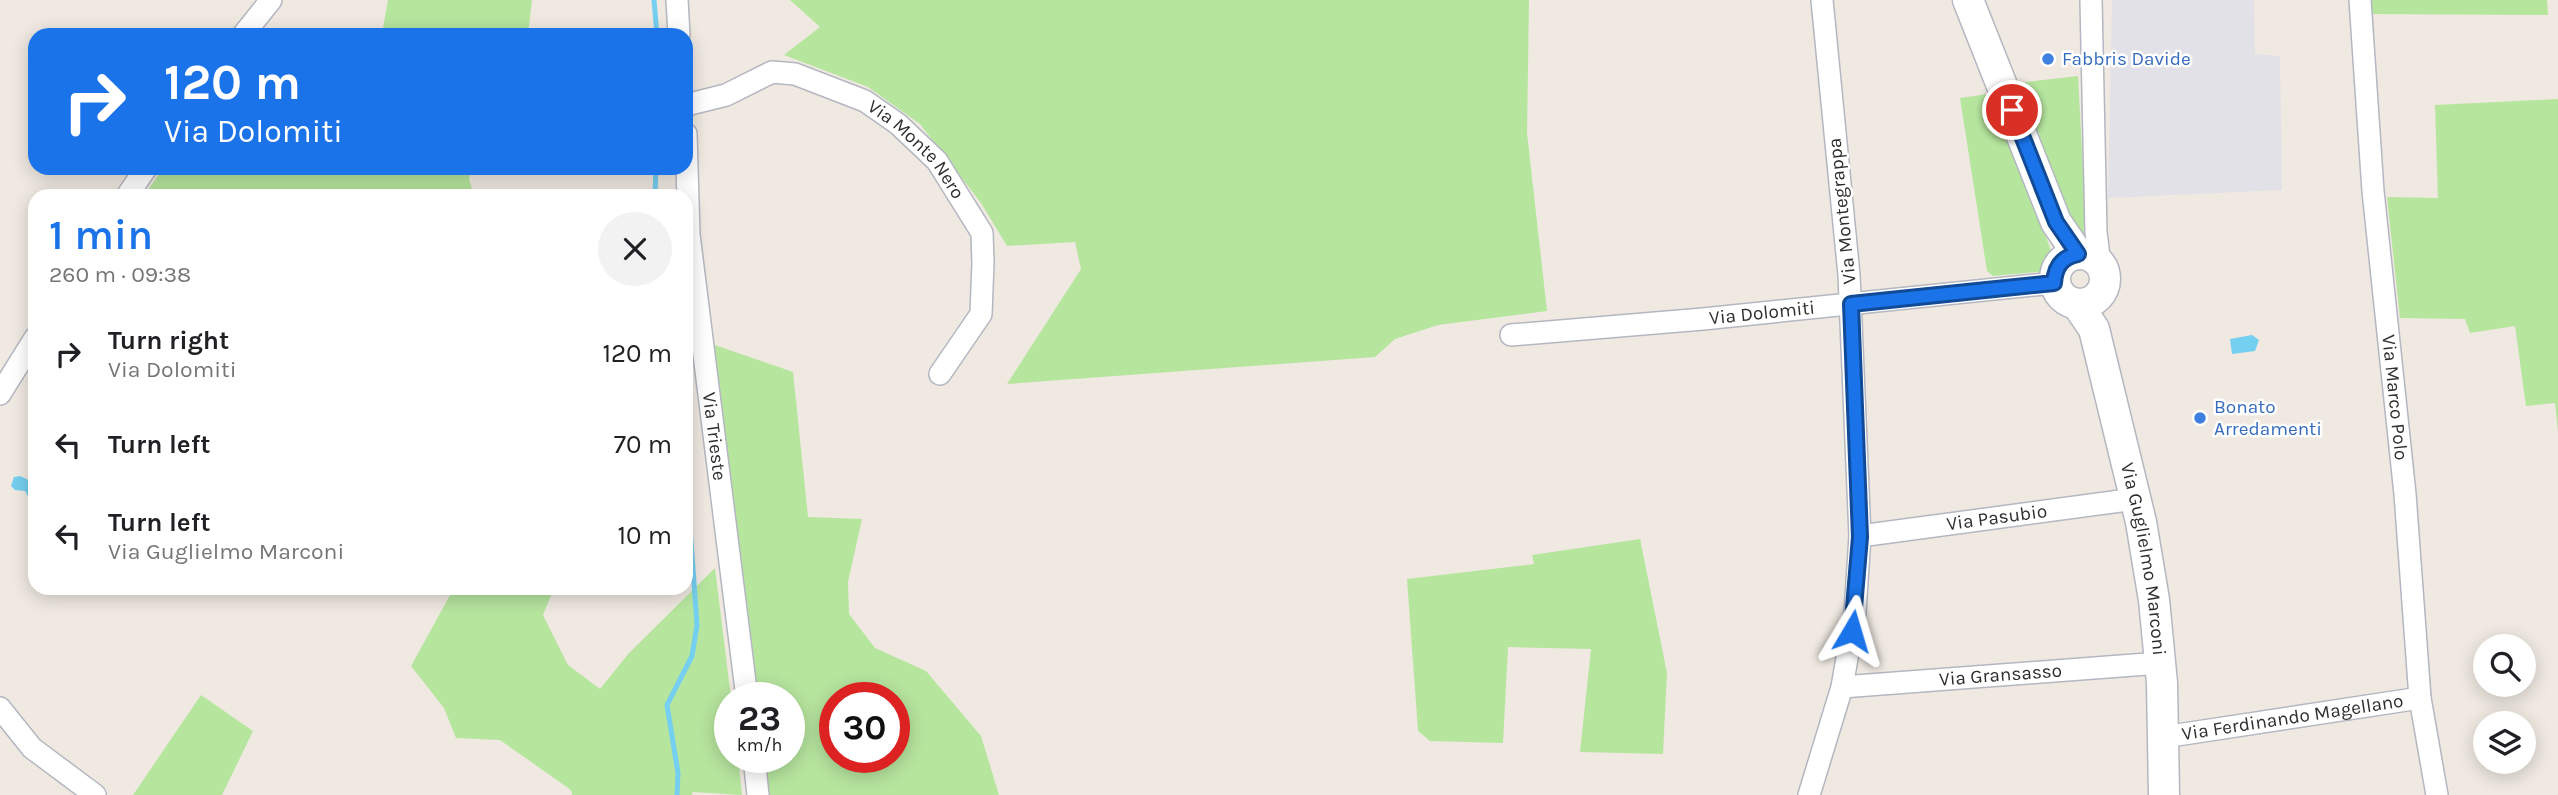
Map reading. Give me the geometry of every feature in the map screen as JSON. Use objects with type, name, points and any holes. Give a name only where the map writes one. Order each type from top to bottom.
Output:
[{"type":"street","points":[[249,28],[271,0]]},
{"type":"street","points":[[677,0],[679,28]]},
{"type":"street","name":"Via Montegrappa","points":[[1809,795],[1842,687],[1855,612],[1860,537],[1851,304],[1822,0]]},
{"type":"street","points":[[1968,0],[2056,222],[2078,259],[2105,279],[2087,301]]},
{"type":"street","points":[[2078,259],[2091,0]]},
{"type":"street","name":"Via Marco Polo","points":[[2360,0],[2373,191],[2405,494],[2420,698],[2437,795]]},
{"type":"street","name":"Via Monte Nero","points":[[693,103],[726,95],[772,72],[795,74],[865,101],[898,124],[937,161],[982,233],[983,263],[981,314],[940,374]]},
{"type":"street","name":"Via Dolomiti","points":[[1511,335],[1851,304],[2078,259]]},
{"type":"street","name":"Via Guglielmo Marconi","points":[[2078,259],[2062,298],[2087,301],[2135,499],[2154,600],[2164,737],[2164,795]]},
{"type":"street","name":"Via Trieste","points":[[693,267],[745,682]]},
{"type":"street","points":[[0,394],[28,349]]},
{"type":"street","name":"Via Pasubio","points":[[1860,537],[2135,499]]},
{"type":"street","name":"Via Gransasso","points":[[1842,687],[2160,663]]},
{"type":"street","name":"Via Ferdinando Magellano","points":[[2164,737],[2420,698]]},
{"type":"street","points":[[0,708],[32,748],[95,795]]},
{"type":"street","points":[[756,773],[758,795]]},
{"type":"shaded area","points":[[2112,0],[2254,0],[2255,54],[2280,56],[2282,190],[2108,198]]},
{"type":"green space","points":[[388,0],[532,0],[529,28],[383,28]]},
{"type":"green space","points":[[790,0],[1529,0],[1527,133],[1547,311],[1438,325],[1395,339],[1375,357],[1007,384],[1081,269],[1075,242],[1007,246],[981,203],[920,124],[868,87],[784,55],[820,27]]},
{"type":"green space","points":[[2371,0],[2547,0],[2548,15],[2372,14]]},
{"type":"green space","points":[[2078,76],[2087,244],[2077,247],[2015,89],[2026,82]]},
{"type":"green space","points":[[1988,94],[2024,173],[2053,257],[2049,271],[1993,276],[1987,271],[1960,98]]},
{"type":"green space","points":[[2558,99],[2558,432],[2555,403],[2526,406],[2515,326],[2470,333],[2465,319],[2400,318],[2387,197],[2438,198],[2435,105]]},
{"type":"green space","points":[[158,175],[470,175],[472,189],[149,189]]},
{"type":"green space","points":[[709,343],[793,372],[808,517],[862,519],[848,582],[849,614],[875,648],[926,671],[981,736],[999,795],[767,795],[765,773],[805,773],[805,682],[755,682],[749,619]]},
{"type":"green space","points":[[1640,539],[1667,673],[1663,754],[1580,752],[1591,649],[1508,647],[1503,743],[1430,741],[1418,731],[1407,579],[1534,564],[1532,555]]},
{"type":"green space","points":[[715,568],[729,682],[714,682],[714,773],[740,773],[742,795],[693,792],[692,795],[572,795],[571,790],[500,740],[456,738],[444,708],[411,666],[450,595],[551,595],[543,615],[568,665],[600,689],[629,653],[688,595],[693,595],[693,590]]},
{"type":"green space","points":[[201,695],[253,731],[222,795],[133,795]]},
{"type":"water","points":[[2252,335],[2259,340],[2255,351],[2232,354],[2230,339]]},
{"type":"water","points":[[20,476],[28,480],[28,496],[25,491],[15,490],[11,486],[14,477]]},
{"type":"waterway","points":[[654,0],[656,28]]},
{"type":"waterway","points":[[655,189],[656,175]]},
{"type":"waterway","points":[[677,795],[678,773],[667,705],[692,656],[697,625],[693,569]]},
{"type":"place","name":"Fabbris Davide","points":[[2048,59]]},
{"type":"place","name":"Bonato Arredamenti","points":[[2200,418]]},
{"type":"route","points":[[1852,631],[1860,537],[1851,304],[2054,283],[2058,266],[2063,260],[2078,254],[2056,222],[2012,110]]}]
